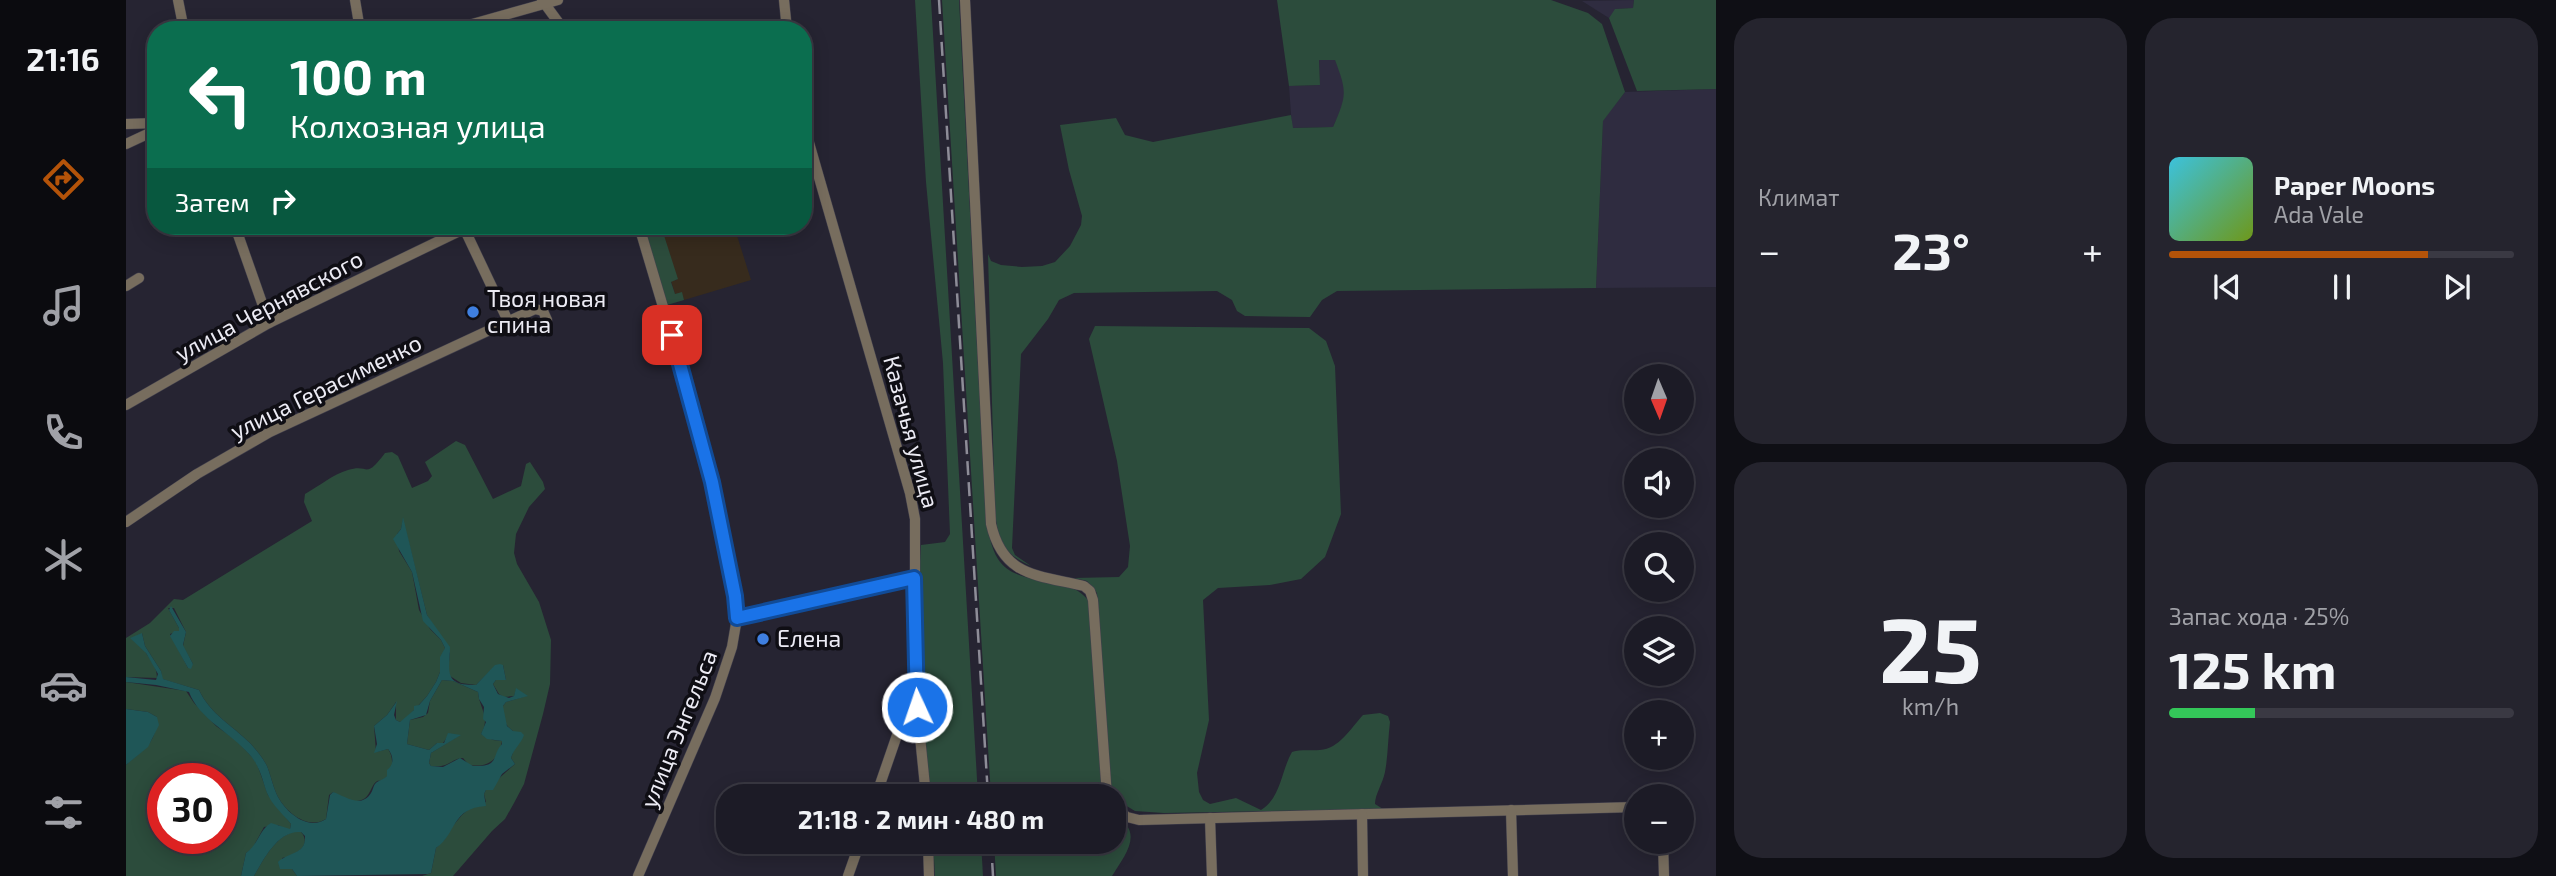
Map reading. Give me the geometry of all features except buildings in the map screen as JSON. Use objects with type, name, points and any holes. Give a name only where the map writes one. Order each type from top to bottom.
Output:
[{"type":"street","points":[[178,0],[182,21]]},
{"type":"street","points":[[355,0],[358,21]]},
{"type":"street","points":[[480,21],[543,1],[558,0]]},
{"type":"street","points":[[784,0],[786,21]]},
{"type":"street","points":[[965,0],[991,524],[996,544],[1002,555],[1013,565],[1028,572],[1084,586],[1090,591],[1093,600],[1106,784]]},
{"type":"street","points":[[543,1],[557,21]]},
{"type":"street","points":[[126,124],[147,123]]},
{"type":"street","points":[[126,144],[147,134]]},
{"type":"street","name":"Казачья улица","points":[[812,153],[910,493],[916,527],[915,683],[880,784]]},
{"type":"street","points":[[238,235],[269,323]]},
{"type":"street","name":"улица Чернявского","points":[[126,405],[269,323],[450,235]]},
{"type":"street","points":[[470,235],[508,321]]},
{"type":"street","name":"улица Энгельса","points":[[638,876],[715,698],[732,647],[737,618],[722,528],[704,451],[687,384],[642,235]]},
{"type":"street","points":[[126,286],[139,278]]},
{"type":"street","name":"улица Герасименко","points":[[126,522],[197,474],[270,432],[508,321],[538,309],[543,311],[547,320]]},
{"type":"street","points":[[737,618],[914,578]]},
{"type":"street","points":[[915,683],[925,784]]},
{"type":"street","points":[[1126,816],[1139,820],[1624,807]]},
{"type":"street","points":[[1511,810],[1513,876]]},
{"type":"street","points":[[1362,814],[1363,876]]},
{"type":"street","points":[[1210,818],[1212,876]]},
{"type":"street","points":[[848,876],[856,854]]},
{"type":"street","points":[[928,854],[929,876]]},
{"type":"street","points":[[1663,854],[1664,876]]},
{"type":"shaded area","points":[[915,0],[931,0],[977,784],[929,784],[919,639],[921,545],[945,542],[950,534],[943,363],[926,182]]},
{"type":"shaded area","points":[[942,0],[959,0],[986,521],[998,559],[1007,568],[1030,578],[1068,586],[1088,600],[1104,784],[990,784]]},
{"type":"shaded area","points":[[1277,0],[1551,0],[1588,13],[1602,24],[1625,92],[1603,121],[1596,288],[1337,291],[1322,300],[1310,317],[1245,316],[1237,311],[1232,300],[1217,291],[1074,293],[1059,300],[1021,354],[1012,548],[1015,555],[1031,566],[1015,557],[1004,546],[995,514],[988,254],[991,261],[1001,265],[1042,266],[1055,262],[1070,246],[1081,225],[1082,216],[1060,125],[1116,118],[1125,135],[1153,142],[1291,115],[1293,128],[1333,127],[1344,94],[1335,60],[1319,60],[1320,85],[1289,86]]},
{"type":"shaded area","points":[[1634,0],[1633,8],[1616,9],[1609,18],[1582,1]]},
{"type":"shaded area","points":[[1634,0],[1716,0],[1716,89],[1637,91],[1609,18],[1615,9],[1633,8]]},
{"type":"shaded area","points":[[1319,59],[1335,59],[1344,83],[1345,101],[1333,127],[1292,128],[1289,86],[1320,85]]},
{"type":"shaded area","points":[[1716,89],[1716,287],[1596,288],[1603,120],[1625,92]]},
{"type":"shaded area","points":[[646,235],[664,235],[678,279],[671,282],[675,294],[682,292],[684,300],[667,305]]},
{"type":"shaded area","points":[[664,235],[737,235],[751,280],[684,300],[681,293],[675,294],[671,281],[677,280]]},
{"type":"shaded area","points":[[1095,326],[1309,328],[1326,341],[1335,366],[1341,514],[1325,557],[1301,579],[1270,585],[1218,588],[1203,600],[1209,720],[1197,773],[1199,792],[1203,800],[1210,804],[1236,798],[1261,810],[1273,799],[1292,752],[1327,749],[1344,737],[1363,715],[1380,713],[1388,716],[1390,722],[1385,772],[1375,804],[1383,809],[1164,813],[1135,811],[1126,806],[1126,784],[1109,784],[1097,593],[1087,581],[1074,578],[1119,577],[1128,567],[1130,546],[1117,461],[1089,339]]},
{"type":"shaded area","points":[[456,441],[465,445],[493,499],[521,486],[526,464],[530,462],[545,489],[529,507],[516,534],[514,553],[517,564],[539,602],[551,640],[550,684],[543,714],[524,784],[514,803],[505,819],[453,876],[422,876],[431,873],[436,848],[447,833],[470,808],[486,802],[486,790],[515,764],[511,758],[515,747],[513,731],[504,720],[503,706],[506,702],[526,696],[516,690],[514,696],[504,697],[499,694],[493,684],[496,680],[506,680],[503,665],[495,666],[476,685],[461,683],[450,676],[450,653],[427,615],[403,520],[397,534],[399,551],[412,572],[419,610],[445,648],[440,672],[427,696],[400,722],[396,720],[396,702],[387,715],[374,726],[376,752],[388,749],[392,765],[390,773],[376,782],[365,798],[351,801],[333,792],[329,795],[326,819],[312,822],[299,818],[287,809],[278,797],[267,766],[260,755],[216,713],[199,690],[162,679],[161,671],[145,646],[142,633],[144,648],[155,666],[157,678],[126,677],[126,638],[150,623],[174,599],[183,600],[312,521],[304,502],[305,494],[342,472],[355,468],[370,469],[385,453],[392,452],[398,456],[412,488],[428,481],[432,476],[425,462]],"holes":[[[168,608],[174,608],[186,632],[183,646],[193,664],[188,668],[170,634],[179,631]]]},
{"type":"shaded area","points":[[403,517],[427,615],[450,647],[449,669],[453,679],[465,685],[476,685],[495,665],[500,664],[503,665],[506,680],[496,680],[493,684],[498,694],[509,698],[514,696],[516,688],[528,696],[506,702],[503,706],[507,726],[524,735],[511,758],[515,764],[502,774],[493,790],[486,790],[486,806],[466,811],[460,816],[448,836],[436,848],[431,873],[297,876],[292,869],[280,869],[278,862],[303,847],[305,836],[301,832],[285,836],[279,841],[267,854],[254,876],[241,876],[246,853],[267,826],[271,823],[290,829],[291,824],[269,797],[253,759],[200,710],[189,692],[126,682],[126,677],[156,680],[158,674],[146,653],[130,638],[142,633],[145,646],[163,679],[199,690],[216,713],[251,744],[265,763],[278,797],[292,814],[305,822],[319,822],[326,819],[330,795],[333,792],[353,800],[363,800],[371,793],[376,783],[387,776],[392,757],[388,749],[374,753],[377,744],[374,726],[387,715],[397,701],[394,715],[400,722],[427,696],[440,672],[440,657],[445,648],[423,621],[412,572],[393,539],[401,529]],"holes":[[[442,680],[453,681],[478,692],[484,707],[483,719],[486,722],[481,734],[487,739],[502,741],[494,760],[488,765],[473,766],[460,758],[443,767],[431,766],[431,753],[461,735],[448,733],[444,743],[437,743],[429,750],[407,744],[410,720],[426,715],[430,701]]]},
{"type":"shaded area","points":[[171,606],[186,632],[183,645],[193,664],[191,669],[170,636],[174,631],[179,631],[169,610]]},
{"type":"shaded area","points":[[442,680],[453,681],[478,692],[485,717],[481,734],[502,741],[495,758],[487,764],[469,765],[463,758],[442,766],[431,766],[431,753],[460,735],[448,736],[443,743],[437,743],[429,750],[407,744],[410,720],[428,713],[430,701]]},
{"type":"shaded area","points":[[126,682],[186,691],[216,726],[236,740],[257,764],[268,795],[291,824],[290,829],[278,825],[264,827],[252,849],[246,853],[241,876],[126,876],[126,765],[152,740],[157,717],[148,712],[126,709]]},
{"type":"shaded area","points":[[126,709],[148,712],[157,717],[159,725],[148,747],[126,765]]},
{"type":"shaded area","points":[[1126,824],[1131,836],[1126,854]]},
{"type":"shaded area","points":[[296,831],[301,832],[304,837],[303,846],[296,853],[282,858],[286,867],[292,869],[297,876],[254,876],[276,843]]},
{"type":"shaded area","points":[[934,854],[982,854],[983,876],[935,876]]},
{"type":"shaded area","points":[[995,854],[1126,854],[1112,876],[996,876]]},
{"type":"railway","points":[[939,0],[987,784]]},
{"type":"railway","points":[[992,854],[993,876]]},
{"type":"place","name":"Твоя новая спина","points":[[473,312]]},
{"type":"place","name":"Елена","points":[[763,639]]},
{"type":"route","points":[[672,335],[712,482],[737,618],[914,578],[917,707]]}]
